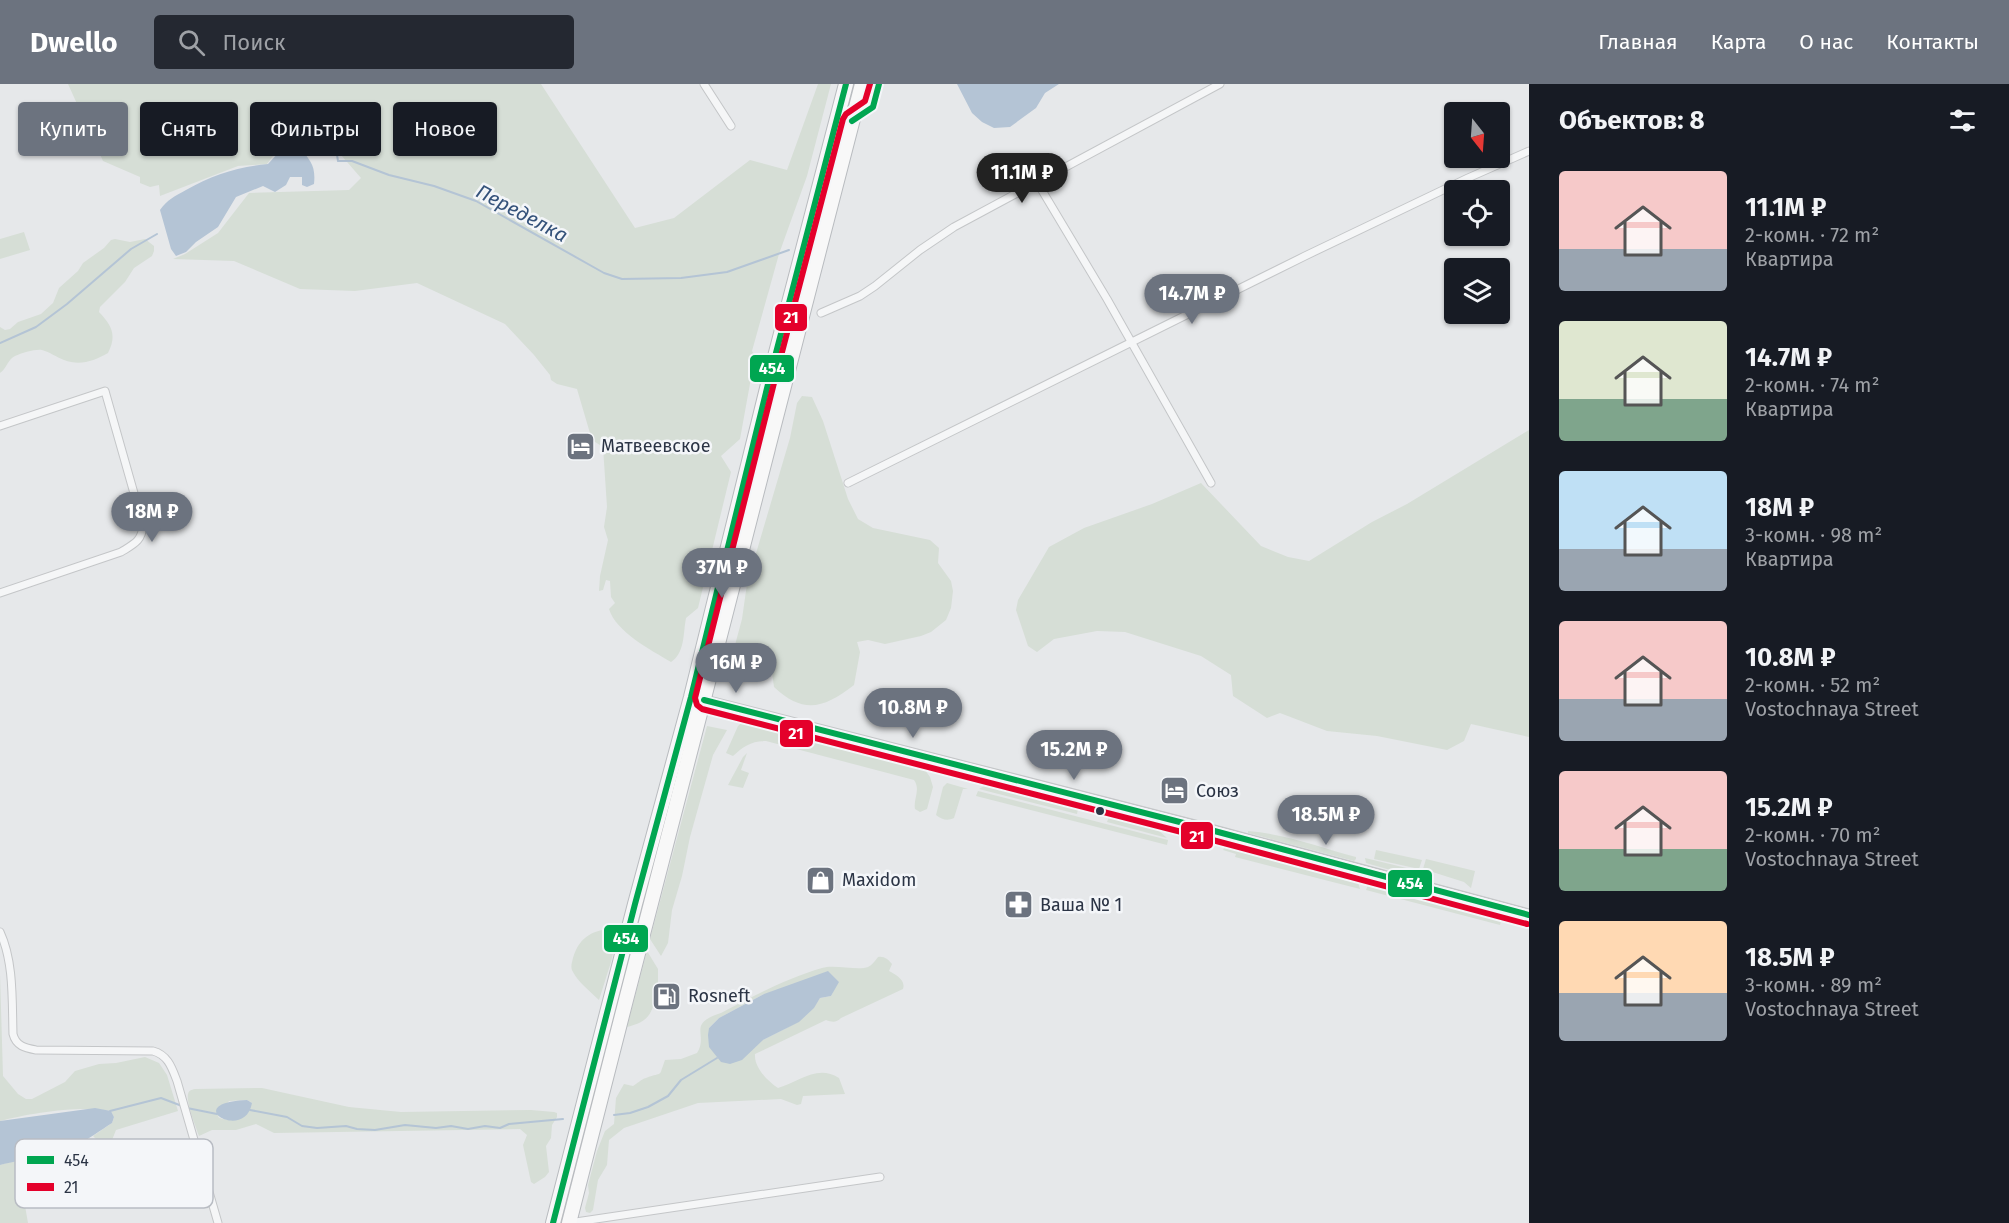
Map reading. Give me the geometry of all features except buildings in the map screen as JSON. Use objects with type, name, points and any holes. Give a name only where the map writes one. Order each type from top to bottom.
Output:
[{"type":"highway","points":[[569,1223],[643,930],[727,579],[771,372],[846,84]]},
{"type":"highway","points":[[727,579],[785,377],[862,84]]},
{"type":"highway","points":[[553,1223],[635,904],[698,699]]},
{"type":"street","points":[[704,84],[731,126]]},
{"type":"street","points":[[821,313],[860,296],[938,237],[1220,84]]},
{"type":"street","points":[[848,483],[1130,341],[1468,178],[1529,152]]},
{"type":"street","points":[[1038,182],[1211,483]]},
{"type":"street","points":[[0,426],[105,391],[143,525],[142,535],[121,552],[0,593]]},
{"type":"street","points":[[698,699],[1207,829],[1529,915]]},
{"type":"street","points":[[0,932],[6,946],[10,973],[15,1041],[36,1050],[153,1051],[162,1054],[170,1064],[177,1081],[194,1139]]},
{"type":"street","points":[[569,1223],[880,1177]]},
{"type":"street","points":[[213,1206],[218,1223]]},
{"type":"shaded area","points":[[68,84],[541,84],[635,228],[674,218],[750,160],[787,170],[818,84],[831,84],[807,176],[779,254],[752,351],[755,356],[740,439],[721,456],[731,472],[698,608],[686,618],[683,643],[676,658],[671,662],[635,640],[619,625],[609,609],[615,603],[611,597],[610,581],[606,580],[603,590],[599,591],[608,540],[604,527],[607,507],[603,447],[592,440],[577,389],[557,384],[551,380],[550,375],[534,355],[505,324],[417,283],[355,291],[300,289],[234,261],[173,259],[218,233],[249,193],[349,190],[361,178],[342,156],[381,156],[381,102],[250,102],[250,156],[273,156],[267,164],[238,166],[160,196],[159,185],[150,187],[140,183],[140,177],[103,161],[101,156],[128,156],[128,102],[76,102]]},
{"type":"shaded area","points":[[24,232],[30,250],[0,259],[0,239]]},
{"type":"shaded area","points":[[115,239],[130,242],[145,239],[154,246],[154,251],[152,256],[134,268],[125,282],[100,307],[99,312],[107,322],[113,336],[108,353],[92,360],[76,363],[42,350],[32,351],[13,357],[0,373],[0,327],[5,330],[10,329],[18,322],[41,314],[53,303],[59,288],[78,271],[83,263]]},
{"type":"shaded area","points":[[802,396],[812,397],[823,421],[848,499],[858,519],[873,528],[930,540],[939,548],[938,563],[951,581],[953,591],[951,608],[946,620],[931,632],[885,644],[868,640],[857,642],[860,652],[854,685],[833,699],[814,705],[795,702],[774,687],[770,658],[743,656],[735,651],[747,584],[790,438],[797,403]]},
{"type":"shaded area","points":[[1529,430],[1529,737],[1471,724],[1464,741],[1447,750],[1377,736],[1327,731],[1280,713],[1267,718],[1233,696],[1231,675],[1201,656],[1125,632],[1097,631],[1054,639],[1037,652],[1028,646],[1016,610],[1018,600],[1049,547],[1084,528],[1152,504],[1201,483],[1261,546],[1288,557],[1309,561]]},
{"type":"shaded area","points":[[745,720],[845,744],[878,758],[925,770],[933,787],[927,809],[920,812],[915,809],[917,787],[914,780],[766,741],[748,745],[733,756],[726,753],[738,726]]},
{"type":"shaded area","points":[[707,726],[727,730],[713,755],[672,910],[668,943],[661,956],[650,939]]},
{"type":"shaded area","points":[[747,753],[741,770],[749,773],[743,788],[728,785],[743,757]]},
{"type":"shaded area","points":[[947,783],[968,789],[963,789],[954,818],[947,820],[936,815],[943,787]]},
{"type":"shaded area","points":[[984,786],[1078,809],[1077,814],[979,789]]},
{"type":"shaded area","points":[[978,791],[1168,840],[1167,845],[976,796]]},
{"type":"shaded area","points":[[1109,817],[1158,830],[1167,838],[1107,822]]},
{"type":"shaded area","points":[[1248,831],[1289,838],[1356,857],[1356,859],[1354,861],[1248,833]]},
{"type":"shaded area","points":[[1229,845],[1352,877],[1357,879],[1360,889],[1235,857],[1236,854],[1223,850]]},
{"type":"shaded area","points":[[1376,850],[1422,860],[1419,869],[1374,859]]},
{"type":"shaded area","points":[[1365,858],[1419,871],[1418,875],[1415,877],[1366,863]]},
{"type":"shaded area","points":[[1426,859],[1475,871],[1471,888],[1464,882],[1423,869]]},
{"type":"shaded area","points":[[1372,883],[1494,913],[1500,918],[1500,925],[1366,890]]},
{"type":"shaded area","points":[[616,928],[618,932],[611,962],[599,1000],[575,976],[572,968],[573,958],[580,944],[589,935],[601,930]]},
{"type":"shaded area","points":[[647,951],[658,969],[658,988],[654,996],[656,997],[647,1017],[627,1027]]},
{"type":"shaded area","points":[[878,957],[884,957],[892,964],[889,971],[902,980],[903,989],[837,1021],[826,1020],[755,1054],[759,1069],[778,1088],[816,1073],[823,1073],[839,1078],[845,1094],[803,1096],[801,1104],[797,1105],[781,1099],[698,1103],[624,1128],[609,1140],[607,1165],[598,1180],[593,1210],[590,1213],[586,1212],[588,1185],[597,1151],[605,1131],[614,1124],[616,1098],[624,1084],[633,1086],[644,1079],[660,1074],[665,1060],[681,1059],[697,1053],[701,1040],[701,1025],[710,1017],[809,972],[827,967],[864,968]],"holes":[[[833,992],[831,996],[820,998],[802,1018],[763,1040],[709,1028],[719,1018],[764,994]]]},
{"type":"shaded area","points":[[0,974],[3,1076],[18,1094],[26,1099],[32,1099],[65,1082],[75,1071],[99,1064],[145,1057],[159,1063],[167,1075],[178,1111],[116,1130],[112,1139],[97,1139],[93,1136],[112,1123],[114,1117],[111,1111],[99,1109],[56,1111],[0,1121]]},
{"type":"shaded area","points":[[262,1088],[349,1107],[401,1112],[531,1110],[554,1112],[557,1113],[557,1117],[552,1125],[551,1138],[546,1146],[549,1172],[534,1184],[531,1182],[523,1145],[527,1135],[520,1129],[274,1133],[256,1124],[236,1130],[212,1130],[199,1136],[188,1098],[189,1092],[195,1089]],"holes":[[[247,1100],[252,1103],[232,1119],[218,1117],[229,1101]]]},
{"type":"shaded area","points":[[15,1162],[15,1208],[25,1208],[28,1223],[0,1223],[0,1165]]},
{"type":"water","points":[[957,84],[1059,84],[1045,93],[1036,108],[1010,127],[994,128],[982,122],[972,113]]},
{"type":"water","points":[[275,156],[306,156],[313,168],[314,184],[307,187],[302,185],[302,177],[290,177],[286,185],[275,192],[263,186],[236,197],[218,227],[186,252],[176,256],[171,249],[160,210],[165,204],[182,192],[215,176],[246,167],[268,164]]},
{"type":"water","points":[[828,971],[839,982],[831,996],[820,998],[814,1008],[799,1022],[763,1040],[742,1060],[730,1064],[721,1062],[709,1047],[709,1028],[719,1018],[764,994]]},
{"type":"water","points":[[247,1100],[252,1103],[247,1114],[239,1120],[221,1118],[216,1113],[218,1107],[227,1103]]},
{"type":"water","points":[[95,1108],[111,1111],[114,1117],[112,1123],[88,1139],[15,1139],[15,1162],[0,1165],[0,1121]]},
{"type":"waterway","name":"Переделка","points":[[337,156],[338,161],[352,161],[389,175],[434,186],[476,201],[604,273],[622,279],[681,278],[727,272],[789,250]]},
{"type":"waterway","name":"Переделка","points":[[0,343],[36,327],[67,304],[131,249],[157,234]]},
{"type":"waterway","points":[[614,1115],[648,1107],[668,1096],[681,1080],[717,1058]]},
{"type":"waterway","points":[[110,1111],[161,1098],[182,1106]]},
{"type":"waterway","points":[[187,1108],[217,1114]]},
{"type":"waterway","points":[[250,1110],[287,1117],[302,1126],[317,1128],[346,1126],[375,1130],[405,1125],[436,1128],[451,1126],[468,1129],[485,1126],[500,1128],[509,1124],[563,1119]]},
{"type":"transit line","name":"454","points":[[553,1223],[691,697],[771,372],[846,84]]},
{"type":"transit line","name":"21","points":[[870,84],[865,101],[846,114],[843,119],[695,698],[697,705],[702,709],[1205,838],[1527,924]]},
{"type":"transit line","name":"454","points":[[852,121],[873,107],[879,84]]},
{"type":"transit line","name":"454","points":[[704,700],[1207,829],[1529,915]]},
{"type":"place","name":"Матвеевское","points":[[580,446]]},
{"type":"place","name":"Союз","points":[[1175,791]]},
{"type":"place","name":"Maxidom","points":[[821,880]]},
{"type":"place","name":"Ваша № 1","points":[[1019,905]]},
{"type":"place","name":"Rosneft","points":[[667,996]]}]
